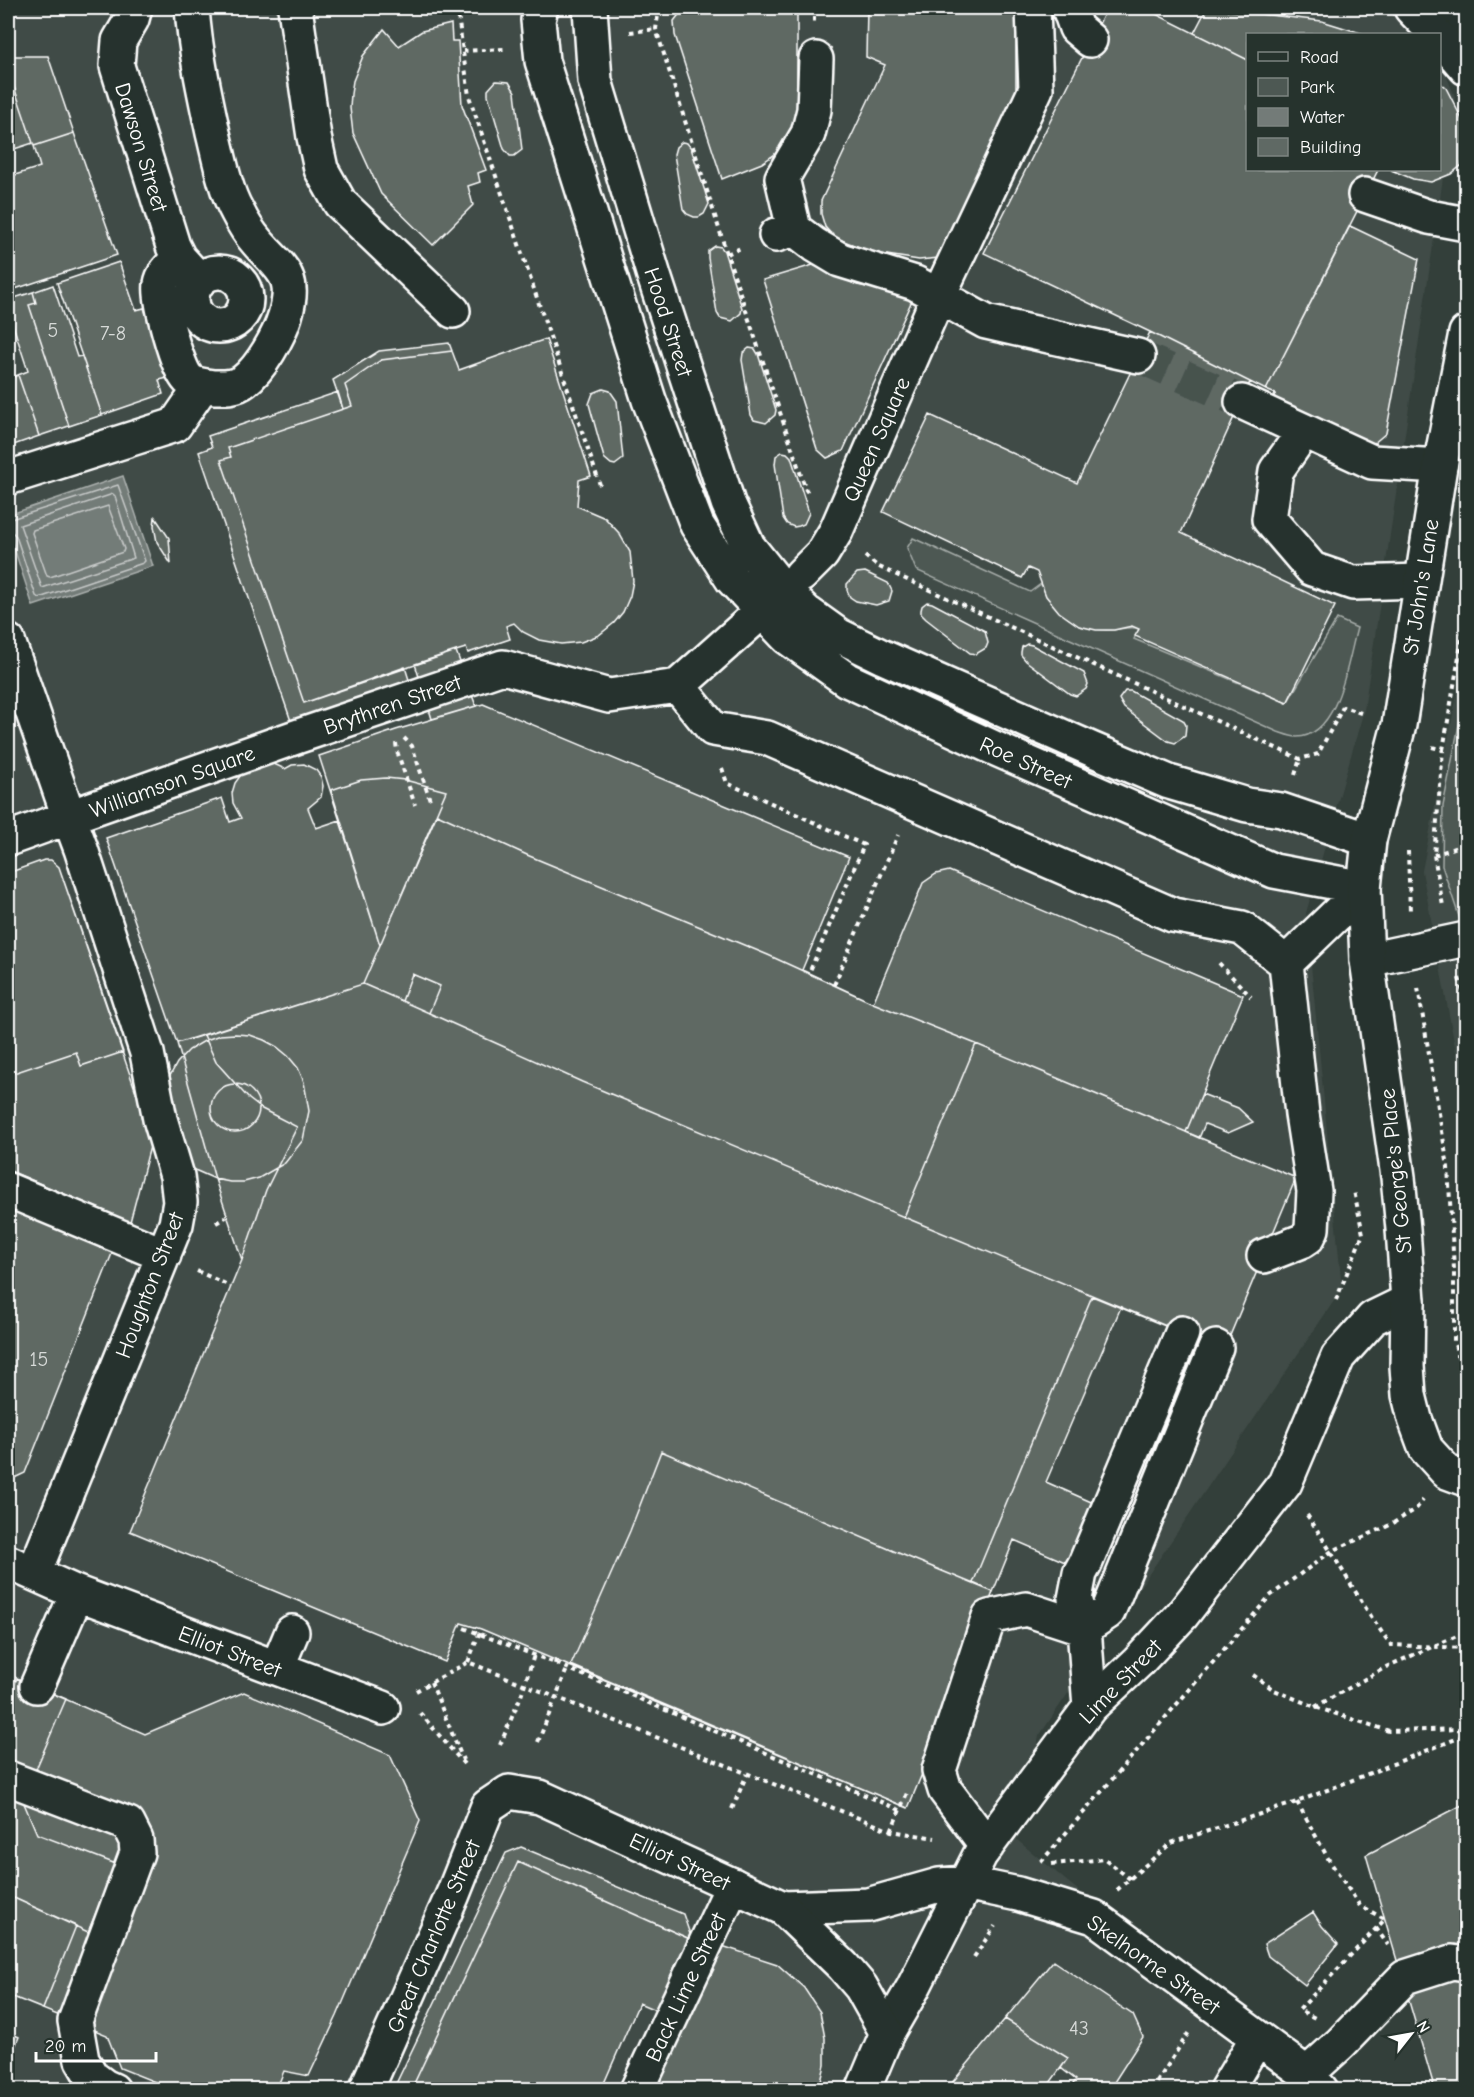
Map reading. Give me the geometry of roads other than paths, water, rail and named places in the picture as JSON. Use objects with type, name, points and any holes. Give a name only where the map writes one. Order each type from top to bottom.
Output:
[{"type":"street","name":"Dawson Street","points":[[135,8],[132,19],[119,41],[117,66],[173,246],[189,269],[164,274],[161,286],[164,312],[177,358],[188,379],[202,386]]},
{"type":"street","points":[[8,478],[175,425],[202,386],[229,388],[244,381],[273,343],[285,315],[290,289],[286,274],[256,241],[236,209],[220,160],[194,42],[192,8]]},
{"type":"street","points":[[295,8],[321,169],[340,203],[453,311]]},
{"type":"street","name":"Hood Street","points":[[541,8],[538,20],[542,60],[649,400],[697,525],[725,570]]},
{"type":"street","name":"Hood Street","points":[[590,8],[595,81],[654,276],[728,503],[748,546],[784,591],[806,612]]},
{"type":"street","name":"Queen Square","points":[[801,575],[822,554],[836,531],[939,296],[1036,90],[1033,8]]},
{"type":"street","points":[[1069,8],[1076,28],[1090,40]]},
{"type":"street","points":[[1411,8],[1467,23]]},
{"type":"street","points":[[1411,8],[1435,33]]},
{"type":"street","points":[[1441,39],[1467,68]]},
{"type":"street","points":[[816,59],[814,110],[808,134],[782,178],[785,232],[815,245],[840,260],[915,282],[986,322],[1138,356]]},
{"type":"street","points":[[1365,195],[1429,217],[1467,224]]},
{"type":"street","name":"St John's Lane","points":[[1369,840],[1399,725],[1440,466],[1467,333]]},
{"type":"street","points":[[1242,402],[1372,462],[1440,466]]},
{"type":"street","points":[[1304,431],[1275,471],[1269,519],[1312,568],[1353,582],[1421,581]]},
{"type":"street","name":"Roe Street","points":[[725,570],[787,637],[847,680],[994,748],[1274,871],[1364,888]]},
{"type":"street","name":"Roe Street","points":[[806,612],[838,635],[883,657],[1168,782],[1247,805],[1281,810],[1369,840]]},
{"type":"street","points":[[750,622],[678,686],[713,729],[767,738],[1173,915],[1242,928],[1286,963],[1302,1114],[1314,1191],[1312,1229],[1308,1237],[1302,1241],[1264,1256]]},
{"type":"street","name":"Williamson Square","points":[[8,641],[69,818],[281,742]]},
{"type":"street","name":"Brythren Street","points":[[281,742],[503,667],[609,696],[678,686]]},
{"type":"street","points":[[8,838],[69,818]]},
{"type":"street","name":"Houghton Street","points":[[21,1567],[164,1255],[176,1224],[180,1202],[177,1176],[160,1119],[147,1053],[69,818]]},
{"type":"street","name":"St George's Place","points":[[1369,840],[1364,888],[1367,960],[1398,1177],[1408,1301],[1409,1395],[1426,1449],[1447,1472],[1467,1479]]},
{"type":"street","points":[[1286,963],[1364,888]]},
{"type":"street","points":[[1367,960],[1458,941]]},
{"type":"street","points":[[8,1190],[164,1255]]},
{"type":"street","name":"Lime Street","points":[[863,2090],[887,2033],[913,1988],[964,1883],[987,1846],[1090,1707],[1138,1662],[1182,1615],[1285,1484],[1338,1357],[1373,1318],[1408,1301]]},
{"type":"street","points":[[1090,1707],[1084,1628],[1075,1599],[1080,1573],[1086,1564],[1182,1332]]},
{"type":"street","points":[[1084,1628],[1108,1612],[1216,1347]]},
{"type":"street","name":"Elliot Street","points":[[21,1567],[77,1593],[277,1668],[394,1702]]},
{"type":"street","points":[[37,1686],[77,1593]]},
{"type":"street","points":[[987,1846],[945,1790],[939,1770],[989,1617],[1026,1609],[1084,1628]]},
{"type":"street","points":[[277,1668],[292,1632]]},
{"type":"street","points":[[8,1778],[128,1824],[136,1840],[137,1853],[75,2021],[82,2060],[92,2077],[112,2090]]},
{"type":"street","name":"Elliot Street","points":[[510,1792],[540,1797],[783,1908],[843,1966],[861,1987],[887,2033]]},
{"type":"street","name":"Great Charlotte Street","points":[[366,2090],[453,1894],[488,1806],[510,1792]]},
{"type":"street","name":"Elliot Street","points":[[783,1908],[868,1905],[939,1885],[964,1883]]},
{"type":"street","name":"Skelhorne Street","points":[[964,1883],[1018,1894],[1094,1917],[1314,2082]]},
{"type":"street","name":"Back Lime Street","points":[[637,2090],[732,1885]]},
{"type":"street","points":[[1314,2082],[1341,2043],[1405,1977],[1452,1962],[1467,1965]]},
{"type":"street","points":[[1226,2090],[1257,2038]]},
{"type":"water","points":[[123,476],[153,566],[33,606],[8,530],[8,515]]},
{"type":"tunnel","points":[[1138,356],[1242,402]]}]
